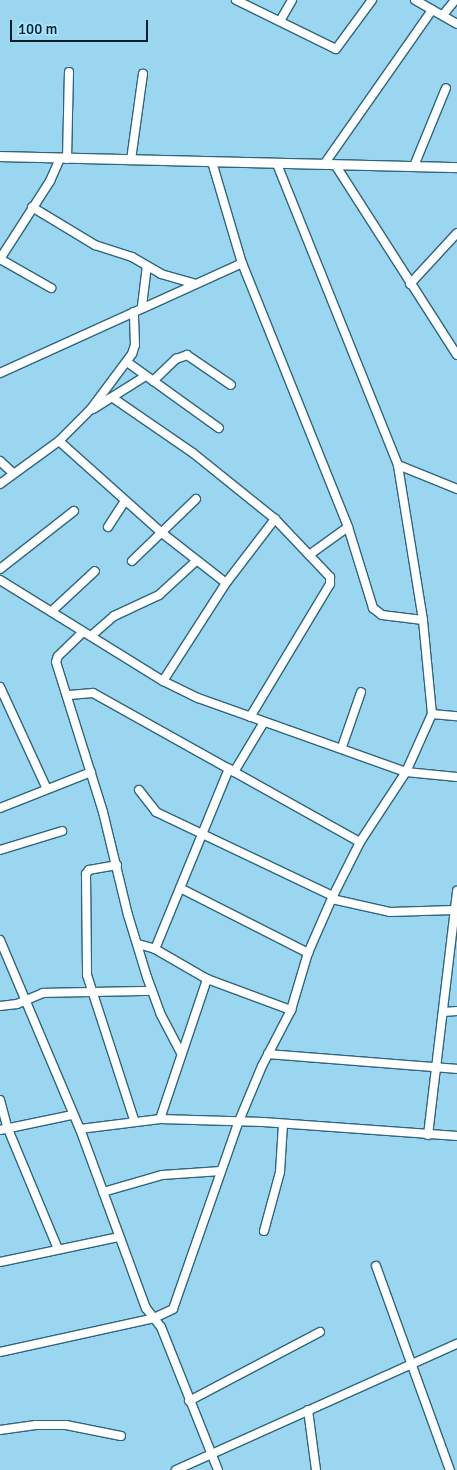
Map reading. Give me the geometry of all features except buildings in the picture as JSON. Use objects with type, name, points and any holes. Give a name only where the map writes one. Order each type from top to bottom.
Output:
[{"type":"street","points":[[236,0],[336,49],[372,0]]},
{"type":"street","points":[[280,21],[292,0]]},
{"type":"street","points":[[416,0],[457,24]]},
{"type":"street","points":[[443,15],[455,0]]},
{"type":"street","points":[[325,163],[432,10]]},
{"type":"street","points":[[51,288],[0,259],[63,159],[69,72]]},
{"type":"street","points":[[132,160],[143,74]]},
{"type":"street","points":[[414,166],[446,88]]},
{"type":"street","points":[[0,156],[277,164],[325,163],[336,166],[457,167]]},
{"type":"street","points":[[212,162],[242,263],[348,527],[373,608],[382,614],[423,620]]},
{"type":"street","points":[[0,1352],[154,1318],[168,1314],[177,1302],[239,1121],[268,1054],[291,1010],[308,953],[332,897],[360,842],[406,772],[432,714],[423,620],[398,465],[277,164]]},
{"type":"street","points":[[336,166],[457,355]]},
{"type":"street","points":[[32,208],[95,246],[132,257],[147,266],[194,284]]},
{"type":"street","points":[[410,284],[457,233]]},
{"type":"street","points":[[0,373],[134,312],[142,306],[242,263]]},
{"type":"street","points":[[142,306],[147,266]]},
{"type":"street","points":[[0,484],[59,441],[92,410],[127,362],[135,345],[134,312]]},
{"type":"street","points":[[153,381],[176,359],[187,355],[232,385]]},
{"type":"street","points":[[127,362],[144,377],[153,381],[219,428]]},
{"type":"street","points":[[92,410],[144,377]]},
{"type":"street","points":[[113,398],[193,453],[275,519],[330,577],[330,584],[250,717]]},
{"type":"street","points":[[59,441],[196,562],[226,583]]},
{"type":"street","points":[[0,461],[13,473]]},
{"type":"street","points":[[398,465],[457,490]]},
{"type":"street","points":[[132,561],[196,499]]},
{"type":"street","points":[[108,528],[125,501]]},
{"type":"street","points":[[0,569],[74,511]]},
{"type":"street","points":[[163,681],[226,583],[275,519]]},
{"type":"street","points":[[308,555],[348,527]]},
{"type":"street","points":[[92,636],[114,616],[159,595],[196,562]]},
{"type":"street","points":[[53,610],[95,571]]},
{"type":"street","points":[[0,580],[53,610],[83,632],[163,681],[250,717],[342,747],[406,772],[457,777]]},
{"type":"street","points":[[83,632],[56,659],[69,695],[91,772],[117,865],[128,915],[152,990],[181,1053]]},
{"type":"street","points":[[0,688],[46,787]]},
{"type":"street","points":[[342,747],[361,692]]},
{"type":"street","points":[[69,695],[94,693],[360,842]]},
{"type":"street","points":[[432,714],[457,716]]},
{"type":"street","points":[[155,950],[203,831],[232,771],[264,722]]},
{"type":"street","points":[[0,808],[46,787],[91,772]]},
{"type":"street","points":[[139,790],[151,809],[203,831],[332,897],[390,912],[454,910]]},
{"type":"street","points":[[0,850],[62,831]]},
{"type":"street","points":[[117,865],[89,870],[86,874],[90,991],[134,1120]]},
{"type":"street","points":[[180,888],[308,953]]},
{"type":"street","points":[[428,1135],[457,891]]},
{"type":"street","points":[[0,940],[72,1115],[80,1129],[146,1308],[161,1327],[218,1470]]},
{"type":"street","points":[[138,944],[155,950],[207,979],[291,1010]]},
{"type":"street","points":[[160,1119],[207,979]]},
{"type":"street","points":[[0,1006],[17,1004],[43,993],[152,990]]},
{"type":"street","points":[[443,1012],[457,1011]]},
{"type":"street","points":[[268,1054],[436,1070],[457,1070]]},
{"type":"street","points":[[0,1100],[4,1129],[58,1249]]},
{"type":"street","points":[[4,1129],[72,1115]]},
{"type":"street","points":[[80,1129],[134,1120],[160,1119],[239,1121],[457,1136]]},
{"type":"street","points":[[264,1231],[280,1172],[283,1124]]},
{"type":"street","points":[[103,1192],[162,1175],[221,1171]]},
{"type":"street","points":[[0,1262],[119,1237]]},
{"type":"street","points":[[376,1266],[450,1470]]},
{"type":"street","points":[[189,1401],[320,1332]]},
{"type":"street","points":[[176,1470],[457,1344]]},
{"type":"street","points":[[308,1410],[316,1470]]},
{"type":"street","points":[[0,1430],[36,1425],[66,1425],[121,1436]]}]
